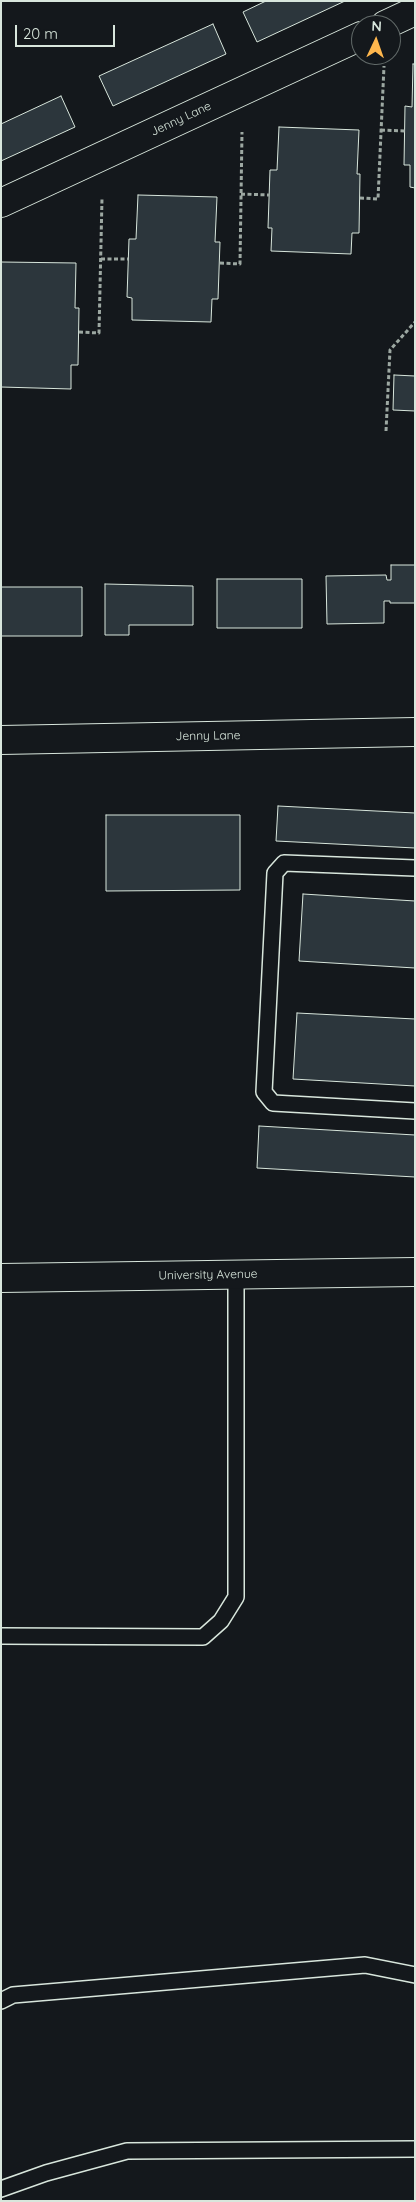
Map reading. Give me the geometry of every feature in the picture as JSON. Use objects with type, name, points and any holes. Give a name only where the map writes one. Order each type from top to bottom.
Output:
[{"type":"street","points":[[401,18],[415,11]]},
{"type":"street","name":"Jenny Lane","points":[[1,203],[351,41]]},
{"type":"street","name":"Jenny Lane","points":[[1,740],[415,732]]},
{"type":"street","name":"University Avenue","points":[[1,1278],[415,1272]]},
{"type":"lane","points":[[415,868],[284,863],[275,873],[264,1092],[273,1103],[415,1111]]},
{"type":"lane","points":[[1,1636],[203,1637],[221,1621],[236,1597],[236,1275]]},
{"type":"lane","points":[[1,2001],[13,1995],[364,1965],[415,1975]]},
{"type":"lane","points":[[1,2189],[46,2173],[127,2151],[415,2149]]},
{"type":"path","points":[[360,198],[378,198],[384,66]]},
{"type":"path","points":[[381,130],[405,132]]},
{"type":"path","points":[[220,263],[240,264],[242,132]]},
{"type":"path","points":[[241,194],[269,195]]},
{"type":"path","points":[[78,332],[99,332],[102,198]]},
{"type":"path","points":[[101,259],[128,260]]},
{"type":"path","points":[[386,430],[390,350],[415,322]]},
{"type":"building","points":[[266,1],[345,1],[257,42],[243,12]]},
{"type":"building","points":[[213,24],[226,54],[113,106],[99,76]]},
{"type":"building","points":[[413,64],[415,64],[415,188],[410,187],[410,165],[404,165],[405,106],[412,107]]},
{"type":"building","points":[[61,96],[75,127],[1,161],[1,124]]},
{"type":"building","points":[[279,127],[359,130],[357,174],[360,174],[359,233],[352,233],[351,254],[271,251],[272,228],[268,228],[270,170],[277,170]]},
{"type":"building","points":[[138,195],[217,197],[215,242],[220,242],[218,299],[212,299],[211,322],[132,320],[132,298],[127,297],[129,239],[136,239]]},
{"type":"building","points":[[1,262],[76,263],[75,308],[79,308],[78,365],[71,365],[71,389],[1,387]]},
{"type":"building","points":[[394,375],[415,376],[415,411],[393,410]]},
{"type":"building","points":[[391,565],[415,565],[415,603],[390,603],[390,601],[384,601],[384,623],[327,624],[326,576],[386,575],[387,580],[391,580]]},
{"type":"building","points":[[217,579],[302,579],[302,628],[217,628]]},
{"type":"building","points":[[105,584],[193,586],[193,625],[129,625],[129,635],[105,635]]},
{"type":"building","points":[[1,587],[82,587],[82,636],[1,636]]},
{"type":"building","points":[[278,806],[415,813],[415,848],[276,841]]},
{"type":"building","points":[[106,815],[240,815],[240,890],[106,891]]},
{"type":"building","points":[[303,894],[415,901],[415,968],[299,961]]},
{"type":"building","points":[[297,1013],[415,1019],[415,1086],[293,1079]]},
{"type":"building","points":[[259,1126],[415,1135],[415,1177],[257,1168]]}]
